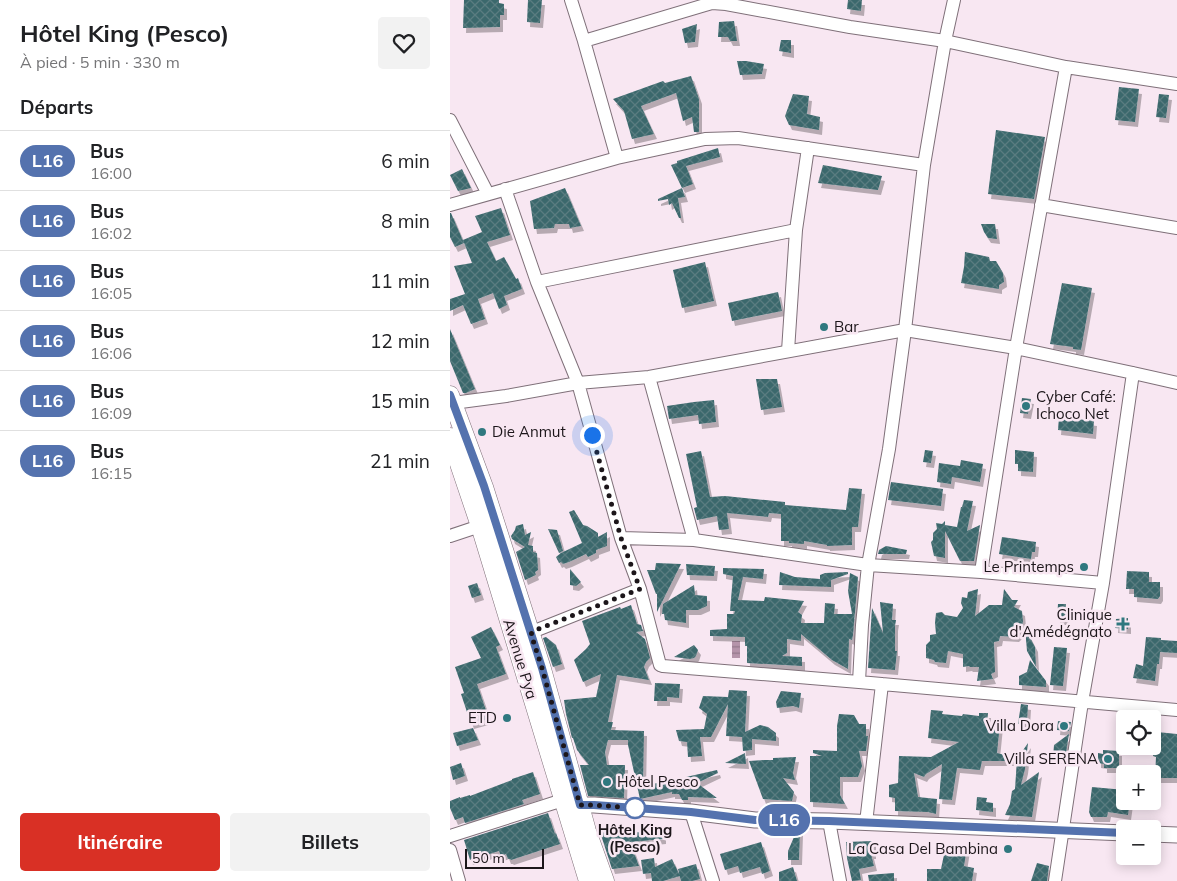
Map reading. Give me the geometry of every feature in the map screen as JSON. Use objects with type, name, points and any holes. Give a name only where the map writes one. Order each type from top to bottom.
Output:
[{"type":"main road","name":"Avenue Pya","points":[[451,401],[484,486],[542,668],[569,804],[588,881]]},
{"type":"main road","name":"Avenue Pya","points":[[450,437],[569,804],[587,831],[605,881]]},
{"type":"street","points":[[570,0],[584,41],[617,158]]},
{"type":"street","points":[[859,682],[868,565],[889,449],[906,330],[924,165],[954,0]]},
{"type":"street","points":[[584,41],[712,3],[726,4],[945,42],[1066,67],[1177,84]]},
{"type":"street","points":[[980,572],[1016,348],[1066,67]]},
{"type":"street","points":[[450,120],[488,194]]},
{"type":"street","points":[[450,205],[617,158],[716,138],[738,138],[924,165]]},
{"type":"street","points":[[788,351],[796,230],[808,148]]},
{"type":"street","points":[[505,189],[537,282],[578,383],[621,538],[640,589],[659,663],[663,666],[1177,710]]},
{"type":"street","points":[[1041,205],[1177,228]]},
{"type":"street","points":[[537,282],[796,230]]},
{"type":"street","points":[[451,401],[506,396],[578,383],[650,377],[906,330],[1016,348],[1177,383]]},
{"type":"street","points":[[1055,881],[1082,702],[1103,583],[1133,372]]},
{"type":"street","points":[[650,377],[694,540]]},
{"type":"street","points":[[450,536],[480,526]]},
{"type":"street","points":[[621,538],[694,540],[868,565],[980,572],[1103,583]]},
{"type":"street","points":[[531,634],[536,630],[640,589]]},
{"type":"street","points":[[866,823],[882,684]]},
{"type":"street","points":[[450,836],[569,804],[691,812],[755,820],[829,821],[1116,833]]},
{"type":"street","points":[[691,812],[713,881]]},
{"type":"street","points":[[829,821],[840,881]]},
{"type":"street","points":[[1161,835],[1177,836]]},
{"type":"street","points":[[450,850],[459,881]]},
{"type":"shaded area","points":[[732,641],[740,641],[740,658],[732,658]]},
{"type":"building","points":[[464,0],[499,0],[499,3],[504,4],[504,15],[500,15],[500,27],[463,28]]},
{"type":"building","points":[[528,0],[542,0],[540,23],[527,22]]},
{"type":"building","points":[[848,0],[862,0],[861,11],[847,9]]},
{"type":"building","points":[[734,21],[737,41],[730,41],[728,37],[718,37],[719,22]]},
{"type":"building","points":[[697,24],[695,42],[685,43],[682,29]]},
{"type":"building","points":[[781,40],[791,40],[791,53],[779,51]]},
{"type":"building","points":[[737,61],[764,64],[762,74],[740,75]]},
{"type":"building","points":[[691,76],[699,99],[699,132],[694,132],[692,117],[683,121],[676,93],[641,106],[654,134],[632,139],[624,111],[613,99],[663,81],[665,83]]},
{"type":"building","points":[[1119,87],[1139,89],[1135,122],[1115,120]]},
{"type":"building","points":[[793,94],[809,96],[807,114],[820,117],[819,130],[789,125],[785,116]]},
{"type":"building","points":[[1159,94],[1169,95],[1166,118],[1156,117]]},
{"type":"building","points":[[996,130],[1045,137],[1034,199],[988,194]]},
{"type":"building","points":[[718,148],[720,157],[686,166],[693,184],[682,188],[671,165],[677,163],[677,161]]},
{"type":"building","points":[[823,165],[882,176],[878,190],[818,183]]},
{"type":"building","points":[[462,169],[471,188],[458,191],[450,175]]},
{"type":"building","points":[[565,188],[581,226],[570,228],[569,224],[555,224],[554,228],[534,229],[530,201]]},
{"type":"building","points":[[682,188],[685,197],[678,198],[681,218],[679,218],[672,203],[669,205],[668,199],[658,201],[658,199]]},
{"type":"building","points":[[501,208],[510,235],[487,242],[496,261],[504,257],[516,279],[518,278],[522,289],[504,296],[507,305],[499,309],[493,293],[478,299],[485,319],[471,324],[463,305],[450,311],[450,299],[465,294],[454,266],[472,263],[463,240],[482,232],[475,216]]},
{"type":"building","points":[[450,213],[464,243],[455,247],[450,237]]},
{"type":"building","points":[[981,224],[995,224],[997,239],[988,238]]},
{"type":"building","points":[[965,252],[989,257],[990,261],[996,261],[1003,273],[1004,282],[999,285],[999,289],[961,283]]},
{"type":"building","points":[[705,262],[714,301],[682,308],[673,270]]},
{"type":"building","points":[[1062,283],[1092,288],[1081,350],[1050,344]]},
{"type":"building","points":[[778,292],[782,311],[732,321],[728,303]]},
{"type":"building","points":[[450,329],[475,389],[466,393],[463,393],[450,361]]},
{"type":"building","points":[[756,379],[777,379],[782,407],[761,410]]},
{"type":"building","points":[[1022,398],[1031,399],[1028,414],[1020,413]]},
{"type":"building","points":[[714,400],[716,422],[699,424],[698,415],[669,419],[667,406]]},
{"type":"building","points":[[1059,417],[1094,421],[1093,434],[1058,430]]},
{"type":"building","points":[[925,450],[933,451],[931,463],[923,462]]},
{"type":"building","points":[[1015,450],[1034,452],[1033,472],[1018,471],[1018,464],[1015,464]]},
{"type":"building","points":[[701,451],[710,497],[725,496],[785,502],[785,505],[846,510],[849,488],[862,489],[858,527],[852,527],[852,545],[827,546],[804,541],[804,544],[781,541],[781,514],[769,513],[768,517],[727,513],[729,529],[719,530],[717,516],[697,520],[694,508],[697,507],[686,454]]},
{"type":"building","points":[[961,460],[983,464],[980,482],[952,477],[951,484],[937,482],[939,463],[960,466]]},
{"type":"building","points":[[891,482],[943,489],[941,506],[888,500]]},
{"type":"building","points":[[964,500],[973,501],[967,531],[980,525],[974,561],[960,561],[945,531],[945,558],[934,556],[931,542],[933,540],[933,533],[937,529],[936,523],[942,524],[945,521],[945,525],[957,527]]},
{"type":"building","points":[[574,510],[583,525],[598,533],[598,537],[607,532],[607,546],[596,550],[596,553],[588,557],[586,554],[563,564],[559,563],[556,557],[582,543],[569,512]]},
{"type":"building","points":[[523,524],[525,535],[531,532],[528,545],[533,546],[533,552],[537,553],[538,570],[535,572],[536,575],[525,580],[516,552],[525,547],[512,539],[511,536],[516,526]]},
{"type":"building","points":[[548,529],[557,530],[563,551],[559,553]]},
{"type":"building","points":[[1002,537],[1036,542],[1035,552],[1032,552],[1031,559],[999,554]]},
{"type":"building","points":[[886,546],[907,550],[906,554],[878,554],[879,550]]},
{"type":"building","points":[[656,563],[681,564],[657,612],[657,594],[647,570],[655,570]]},
{"type":"building","points":[[686,564],[715,566],[714,576],[687,575]]},
{"type":"building","points":[[723,568],[764,569],[763,579],[743,577],[738,600],[764,601],[765,597],[804,601],[798,612],[802,615],[801,623],[824,623],[825,603],[835,604],[834,614],[852,614],[848,591],[850,573],[858,577],[853,635],[852,640],[849,639],[848,669],[832,660],[801,634],[801,641],[787,639],[787,653],[782,656],[802,657],[802,666],[747,663],[745,637],[710,636],[710,630],[727,629],[727,614],[734,614],[735,611],[730,611],[733,576],[723,574]]},
{"type":"building","points":[[570,569],[581,582],[576,586],[570,585]]},
{"type":"building","points":[[1127,571],[1149,572],[1149,582],[1160,582],[1160,596],[1158,599],[1134,597],[1134,589],[1126,589]]},
{"type":"building","points":[[780,572],[795,577],[820,579],[820,575],[825,573],[848,572],[848,574],[831,580],[831,587],[779,585]]},
{"type":"building","points":[[477,583],[481,595],[472,598],[468,586]]},
{"type":"building","points":[[694,585],[695,595],[707,596],[707,606],[698,610],[686,610],[686,623],[665,620],[664,614],[662,614],[663,604]]},
{"type":"building","points":[[978,589],[975,616],[989,605],[1002,605],[1004,589],[1012,600],[1018,600],[1014,607],[1022,611],[1023,622],[1016,637],[1000,636],[999,641],[994,642],[995,672],[991,674],[993,679],[977,681],[979,667],[963,667],[963,654],[948,651],[946,663],[935,662],[926,658],[926,645],[930,641],[930,635],[936,634],[936,613],[942,612],[945,615],[957,617],[963,608],[961,603],[962,597],[967,598],[968,592]]},
{"type":"building","points":[[880,602],[893,604],[892,620],[896,620],[895,651],[897,651],[895,670],[868,668],[872,608],[883,633]]},
{"type":"building","points":[[1058,604],[1066,604],[1065,620],[1057,620]]},
{"type":"building","points":[[631,605],[637,624],[641,625],[643,631],[636,632],[645,639],[650,658],[644,667],[649,680],[617,675],[608,722],[613,722],[611,730],[644,731],[643,786],[676,779],[685,780],[686,777],[717,770],[718,773],[697,783],[717,798],[688,797],[688,800],[682,800],[679,794],[672,794],[672,792],[640,799],[628,740],[608,740],[605,752],[607,765],[625,765],[624,798],[588,796],[580,765],[589,765],[577,750],[572,738],[564,700],[596,697],[601,674],[583,682],[574,660],[590,644],[582,621],[620,607],[621,609]]},
{"type":"building","points":[[1128,618],[1128,629],[1115,628],[1116,619]]},
{"type":"building","points":[[491,627],[500,645],[496,647],[506,674],[477,684],[489,719],[471,724],[461,694],[464,693],[455,667],[481,658],[471,637]]},
{"type":"building","points":[[1025,628],[1035,647],[1036,667],[1027,651]]},
{"type":"building","points":[[546,637],[556,645],[562,664],[553,667],[543,638]]},
{"type":"building","points":[[1146,637],[1177,641],[1177,653],[1160,652],[1155,681],[1133,678],[1136,664],[1143,666]]},
{"type":"building","points":[[694,645],[698,650],[694,658],[674,657]]},
{"type":"building","points":[[1054,647],[1067,648],[1063,686],[1050,685]]},
{"type":"building","points":[[1030,660],[1046,681],[1046,687],[1019,685],[1019,676],[1027,672]]},
{"type":"building","points":[[655,683],[680,684],[679,698],[667,697],[667,701],[654,701]]},
{"type":"building","points":[[729,690],[747,691],[745,732],[760,725],[768,727],[776,733],[776,741],[752,739],[752,750],[743,751],[742,737],[726,736],[728,704],[711,737],[700,737],[702,756],[688,757],[687,742],[679,741],[676,730],[704,729],[707,714],[699,708],[703,696],[728,697]]},
{"type":"building","points":[[781,691],[801,693],[799,708],[793,706],[777,708],[776,702]]},
{"type":"building","points":[[1021,704],[1028,705],[1027,721],[1018,724]]},
{"type":"building","points":[[931,710],[943,711],[942,714],[962,716],[963,714],[979,716],[979,713],[988,713],[987,723],[1000,723],[997,753],[1016,758],[1015,761],[982,761],[980,770],[957,768],[952,800],[939,799],[942,764],[924,777],[914,773],[918,797],[937,799],[936,814],[895,811],[895,798],[889,797],[889,785],[898,783],[899,756],[931,757],[959,742],[928,738]]},
{"type":"building","points":[[839,714],[854,715],[859,724],[866,724],[866,736],[868,736],[866,751],[859,751],[862,766],[858,777],[840,777],[840,795],[845,804],[810,802],[810,756],[822,756],[813,753],[813,750],[837,751]]},
{"type":"building","name":"Villa Dora","points":[[1058,721],[1071,722],[1069,731],[1057,730]]},
{"type":"building","points":[[473,728],[478,740],[457,746],[453,733]]},
{"type":"building","points":[[1161,732],[1177,734],[1177,778],[1161,778],[1161,765],[1156,765],[1156,757],[1153,756],[1161,755]]},
{"type":"building","points":[[1069,734],[1065,759],[1053,758],[1054,745]]},
{"type":"building","points":[[1028,743],[1021,785],[1039,772],[1032,817],[1005,815],[1010,804],[1012,791],[1015,789],[1017,759]]},
{"type":"building","name":"Villa SERENA","points":[[1103,750],[1116,751],[1116,755],[1119,755],[1119,765],[1116,765],[1116,768],[1104,768],[1104,764],[1098,763],[1098,753],[1103,754]]},
{"type":"building","points":[[745,753],[746,764],[725,763]]},
{"type":"building","points":[[796,757],[793,773],[795,780],[783,778],[794,792],[792,801],[763,799],[749,761]]},
{"type":"building","points":[[461,763],[465,776],[453,780],[450,767]]},
{"type":"building","points":[[533,772],[540,794],[522,800],[524,804],[465,823],[463,817],[455,820],[450,808],[450,801],[470,796]]},
{"type":"building","points":[[1092,787],[1116,789],[1116,810],[1129,810],[1128,815],[1108,812],[1107,817],[1091,817],[1089,812]]},
{"type":"building","points":[[977,797],[987,798],[986,802],[993,803],[993,812],[976,810]]},
{"type":"building","points":[[548,813],[560,844],[511,860],[508,859],[506,854],[501,856],[499,851],[470,860],[464,840]]},
{"type":"building","points":[[797,830],[800,830],[799,860],[788,860],[788,851]]},
{"type":"building","points":[[628,831],[663,835],[663,839],[630,842],[639,866],[612,869],[600,832]]},
{"type":"building","points":[[873,841],[873,854],[871,854],[874,866],[859,869],[861,880],[852,881],[846,842]]},
{"type":"building","points":[[761,842],[770,871],[762,874],[760,867],[740,873],[738,866],[725,870],[720,854]]},
{"type":"building","points":[[946,845],[967,847],[964,866],[974,868],[972,881],[927,881],[927,869],[941,869]]},
{"type":"building","points":[[654,858],[655,867],[672,859],[680,876],[663,881],[652,881],[651,873],[643,874],[641,860]]},
{"type":"building","points":[[1037,863],[1049,866],[1047,881],[1031,881]]},
{"type":"building","points":[[696,864],[700,879],[681,881],[678,869]]},
{"type":"building","points":[[793,867],[797,881],[779,881],[779,872]]},
{"type":"building","points":[[894,873],[894,881],[869,881],[868,875]]},
{"type":"bus line","name":"L16","points":[[450,395],[484,486],[542,668],[580,805],[691,812],[755,820],[829,821],[1116,833]]},
{"type":"place","name":"Bar","points":[[824,327]]},
{"type":"place","name":"Cyber Café: Ichoco Net","points":[[1026,406]]},
{"type":"place","name":"Die Anmut","points":[[482,432]]},
{"type":"place","name":"Le Printemps","points":[[1084,567]]},
{"type":"place","name":"Clinique d'Amédégnato","points":[[1123,624]]},
{"type":"place","name":"ETD","points":[[507,718]]},
{"type":"place","name":"Villa Dora","points":[[1064,726]]},
{"type":"place","name":"Villa SERENA","points":[[1108,759]]},
{"type":"place","name":"Hôtel Pesco","points":[[607,782]]},
{"type":"place","name":"Hôtel King (Pesco)","points":[[635,808]]},
{"type":"place","name":"La Casa Del Bambina","points":[[1008,849]]},
{"type":"route","points":[[592,435],[621,538],[640,589],[536,630],[531,634],[580,805],[635,808]]}]
